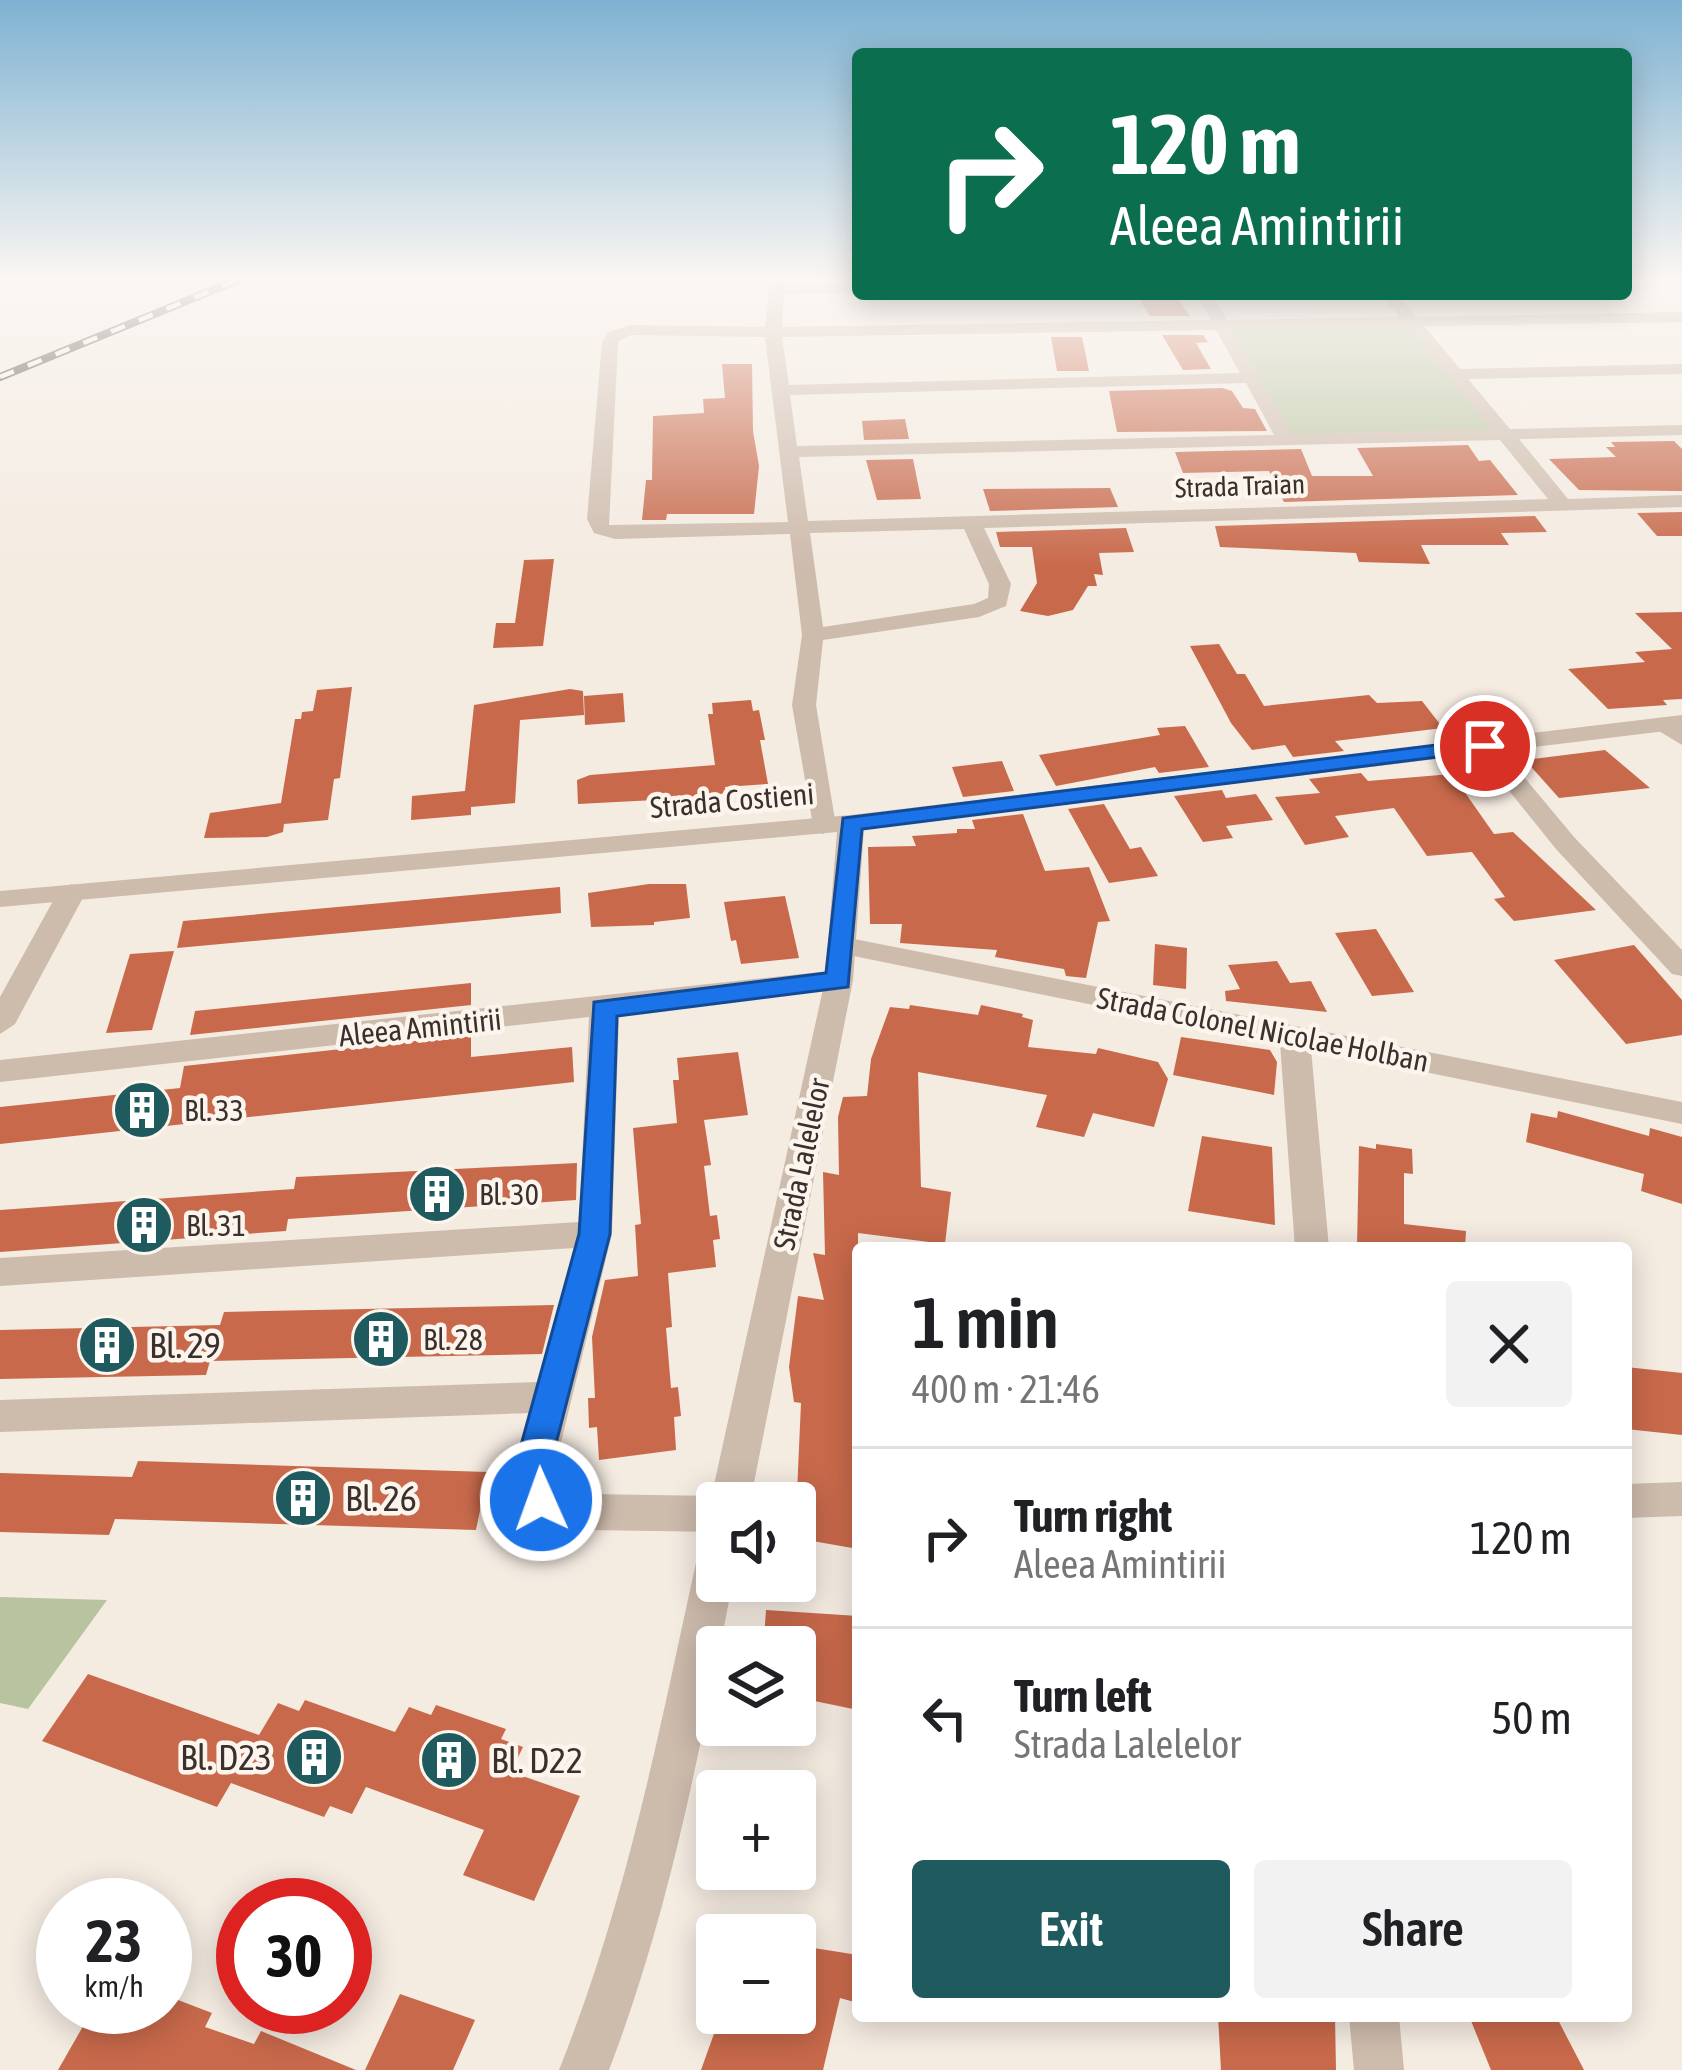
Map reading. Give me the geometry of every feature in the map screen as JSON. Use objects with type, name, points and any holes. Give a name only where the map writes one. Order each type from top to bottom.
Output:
[{"type":"street","name":"Strada Traian","points":[[608,376],[598,526],[615,533],[1682,501]]},
{"type":"street","name":"Strada Lalelelor","points":[[734,1482],[844,946],[837,824],[804,705],[813,635],[780,376]]},
{"type":"street","points":[[1250,376],[1286,439]]},
{"type":"street","points":[[1456,376],[1562,504]]},
{"type":"street","points":[[782,390],[1252,379]]},
{"type":"street","points":[[788,452],[1682,430]]},
{"type":"street","points":[[813,635],[979,610],[998,602],[1000,584],[971,520]]},
{"type":"street","name":"Strada Costieni","points":[[0,899],[837,824],[1485,746],[1675,728]]},
{"type":"street","points":[[1485,746],[1565,843],[1682,967]]},
{"type":"street","points":[[0,1024],[72,892]]},
{"type":"street","name":"Strada Colonel Nicolae Holban","points":[[844,946],[1682,1113]]},
{"type":"street","name":"Aleea Amintirii","points":[[0,1071],[839,980]]},
{"type":"street","points":[[604,1008],[595,1234],[531,1486],[541,1500],[590,1512],[696,1514]]},
{"type":"street","points":[[1295,1036],[1312,1242]]},
{"type":"street","points":[[0,1272],[595,1234]]},
{"type":"street","points":[[0,1416],[551,1397]]},
{"type":"street","points":[[1632,1501],[1682,1499]]},
{"type":"street","points":[[584,2070],[619,1981],[654,1863],[708,1602]]},
{"type":"street","points":[[1375,2022],[1379,2070]]},
{"type":"green space","points":[[1252,376],[1454,376],[1498,433],[1290,437]]},
{"type":"green space","points":[[0,1597],[107,1600],[28,1709],[0,1703]]},
{"type":"building","points":[[723,376],[752,376],[759,466],[754,514],[667,514],[666,520],[642,520],[646,480],[652,480],[653,416],[704,413],[703,399],[725,398]]},
{"type":"building","points":[[1109,391],[1232,391],[1243,408],[1255,409],[1267,431],[1117,432]]},
{"type":"building","points":[[905,419],[909,439],[864,440],[862,421]]},
{"type":"building","points":[[1674,441],[1682,449],[1682,491],[1579,490],[1549,459],[1616,457],[1606,447],[1615,447],[1611,442]]},
{"type":"building","points":[[1468,445],[1479,461],[1490,460],[1518,495],[1284,502],[1269,471],[1183,473],[1175,452],[1301,449],[1312,476],[1373,476],[1357,448]]},
{"type":"building","points":[[913,459],[921,499],[877,500],[866,460]]},
{"type":"building","points":[[1110,488],[1118,507],[990,511],[983,489]]},
{"type":"building","points":[[1682,512],[1682,536],[1657,536],[1637,513]]},
{"type":"building","points":[[1535,516],[1547,532],[1501,533],[1509,545],[1421,545],[1430,564],[1359,562],[1356,553],[1220,547],[1215,526]]},
{"type":"building","points":[[1126,528],[1134,552],[1099,553],[1103,575],[1094,574],[1097,586],[1088,586],[1073,610],[1048,616],[1020,611],[1037,583],[1032,547],[1000,547],[996,532]]},
{"type":"building","points":[[554,559],[543,646],[493,648],[496,623],[515,623],[524,560]]},
{"type":"building","points":[[1682,612],[1682,699],[1663,700],[1667,705],[1608,709],[1568,669],[1645,662],[1635,652],[1672,649],[1635,613]]},
{"type":"building","points":[[1219,644],[1264,706],[1369,695],[1377,703],[1422,701],[1443,728],[1335,741],[1344,751],[1293,757],[1285,745],[1252,750],[1231,723],[1190,646]]},
{"type":"building","points":[[352,687],[340,778],[334,779],[328,820],[284,824],[283,832],[267,837],[204,838],[210,813],[281,803],[295,719],[313,711],[317,690]]},
{"type":"building","points":[[570,689],[583,691],[584,715],[520,720],[515,803],[471,807],[471,815],[411,820],[412,796],[465,791],[474,705]]},
{"type":"building","points":[[623,693],[625,722],[585,725],[584,696]]},
{"type":"building","points":[[751,700],[753,711],[759,710],[768,784],[725,787],[726,792],[713,797],[578,804],[577,780],[590,775],[715,765],[708,714],[713,714],[712,703]]},
{"type":"building","points":[[1185,726],[1209,767],[1159,773],[1155,767],[1056,786],[1039,755],[1160,735],[1157,728]]},
{"type":"building","points":[[1605,750],[1650,788],[1559,798],[1525,760]]},
{"type":"building","points":[[1002,761],[1014,791],[963,797],[952,767]]},
{"type":"building","points":[[1361,773],[1368,781],[1452,774],[1494,834],[1513,832],[1596,910],[1514,921],[1494,899],[1505,897],[1472,852],[1427,856],[1394,808],[1335,816],[1349,837],[1305,845],[1275,797],[1320,793],[1309,779]]},
{"type":"building","points":[[1222,790],[1226,798],[1256,794],[1273,820],[1226,826],[1233,838],[1203,842],[1174,796]]},
{"type":"building","points":[[1104,804],[1130,849],[1141,847],[1158,876],[1109,883],[1068,809]]},
{"type":"building","points":[[1023,814],[1045,871],[1089,867],[1110,921],[1098,922],[1086,978],[1066,976],[1064,969],[995,957],[997,950],[900,943],[902,924],[870,924],[868,847],[916,846],[912,836],[957,833],[957,829],[975,829],[972,820]]},
{"type":"building","points":[[686,884],[690,918],[654,925],[591,927],[588,893]]},
{"type":"building","points":[[560,887],[561,913],[177,948],[183,921]]},
{"type":"building","points":[[785,896],[799,958],[741,964],[724,902]]},
{"type":"building","points":[[1376,929],[1414,992],[1372,996],[1335,933]]},
{"type":"building","points":[[1155,944],[1187,948],[1186,989],[1153,985]]},
{"type":"building","points":[[1634,945],[1682,1000],[1682,1035],[1626,1044],[1554,960]]},
{"type":"building","points":[[174,951],[152,1030],[106,1033],[130,954]]},
{"type":"building","points":[[1277,961],[1290,983],[1311,981],[1327,1012],[1226,1001],[1225,991],[1240,989],[1228,965]]},
{"type":"building","points":[[471,983],[471,1005],[190,1035],[195,1011]]},
{"type":"building","points":[[910,1005],[978,1015],[981,1005],[1023,1014],[1033,1020],[1028,1047],[1096,1054],[1098,1048],[1158,1062],[1168,1079],[1154,1127],[1093,1113],[1084,1137],[1036,1127],[1047,1095],[918,1072],[921,1187],[951,1192],[945,1242],[858,1233],[858,1242],[852,1242],[852,1548],[816,1542],[816,1482],[797,1482],[801,1403],[794,1402],[789,1367],[798,1296],[824,1300],[813,1253],[825,1255],[823,1172],[839,1175],[838,1117],[843,1097],[867,1096],[871,1059],[890,1007],[909,1009]]},
{"type":"building","points":[[471,1035],[471,1057],[572,1047],[574,1082],[0,1144],[0,1107],[180,1088],[184,1066]]},
{"type":"building","points":[[1181,1037],[1270,1050],[1277,1062],[1274,1095],[1173,1075]]},
{"type":"building","points":[[738,1052],[748,1115],[704,1120],[711,1165],[704,1166],[710,1216],[717,1215],[720,1239],[713,1240],[716,1267],[668,1273],[671,1388],[678,1387],[681,1416],[674,1417],[676,1450],[599,1460],[597,1427],[589,1428],[588,1398],[595,1398],[592,1337],[605,1280],[638,1276],[635,1225],[641,1224],[633,1128],[677,1123],[673,1080],[679,1080],[677,1058]]},
{"type":"building","points":[[1558,1111],[1649,1136],[1650,1128],[1682,1137],[1682,1204],[1641,1191],[1644,1174],[1526,1142],[1531,1113],[1557,1118]]},
{"type":"building","points":[[1202,1136],[1272,1147],[1275,1225],[1188,1211]]},
{"type":"building","points":[[1376,1144],[1412,1149],[1413,1174],[1404,1173],[1404,1224],[1466,1231],[1465,1242],[1357,1242],[1359,1146],[1376,1149]]},
{"type":"building","points":[[577,1163],[576,1200],[288,1219],[286,1231],[0,1252],[0,1210],[294,1189],[296,1177]]},
{"type":"building","name":"Bl. 28","points":[[554,1305],[542,1354],[210,1361],[206,1375],[0,1379],[0,1330],[220,1325],[224,1312]]},
{"type":"building","points":[[1632,1368],[1682,1373],[1682,1435],[1632,1430]]},
{"type":"building","name":"Bl. 26","points":[[138,1461],[488,1472],[476,1530],[115,1519],[109,1535],[0,1532],[0,1473],[132,1477]]},
{"type":"building","points":[[766,1610],[852,1616],[852,1709],[816,1701],[816,1626],[765,1626]]},
{"type":"building","points":[[88,1674],[259,1735],[278,1703],[299,1711],[305,1700],[395,1732],[409,1707],[431,1715],[436,1705],[506,1729],[501,1739],[523,1747],[511,1772],[580,1796],[534,1901],[463,1875],[484,1830],[366,1787],[352,1814],[330,1806],[324,1817],[231,1783],[217,1807],[42,1741]]},
{"type":"building","points":[[816,1948],[852,1954],[852,2001],[840,1998],[823,2070],[701,2070],[714,2034],[816,2034]]},
{"type":"building","points":[[400,1994],[475,2020],[453,2070],[365,2070]]},
{"type":"building","points":[[192,2005],[212,2013],[205,2027],[216,2034],[254,2044],[259,2034],[268,2034],[356,2070],[58,2070],[79,2034],[192,2034]]},
{"type":"building","points":[[1218,2022],[1335,2022],[1336,2070],[1221,2070]]},
{"type":"building","points":[[1471,2022],[1559,2022],[1584,2070],[1491,2070]]},
{"type":"place","name":"Bl. 33","points":[[142,1110]]},
{"type":"place","name":"Bl. 30","points":[[437,1194]]},
{"type":"place","name":"Bl. 31","points":[[144,1225]]},
{"type":"place","name":"Bl. 28","points":[[381,1339]]},
{"type":"place","name":"Bl. 29","points":[[107,1345]]},
{"type":"place","name":"Bl. 26","points":[[303,1498]]},
{"type":"place","name":"Bl. D23","points":[[314,1757]]},
{"type":"place","name":"Bl. D22","points":[[449,1760]]},
{"type":"route","points":[[541,1500],[531,1486],[533,1467],[595,1234],[604,1008],[839,980],[851,823],[1485,746]]}]
